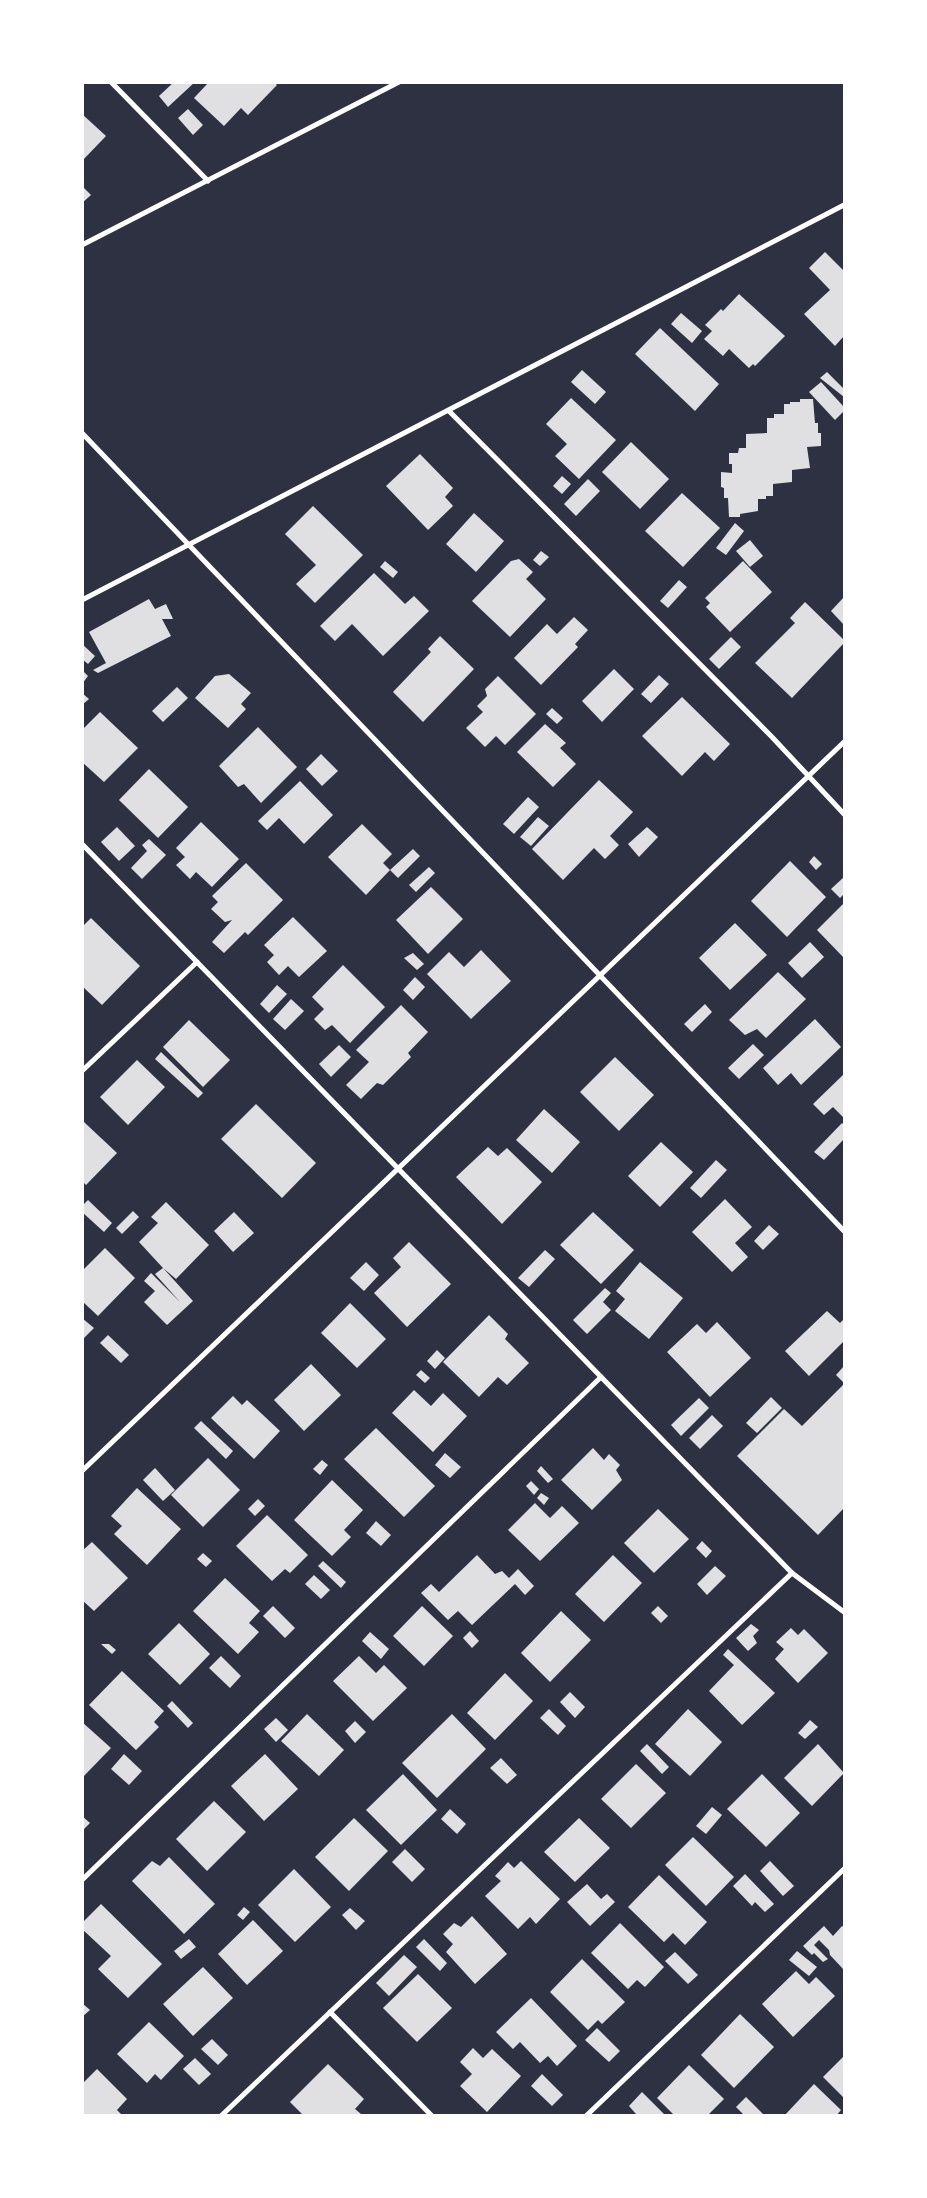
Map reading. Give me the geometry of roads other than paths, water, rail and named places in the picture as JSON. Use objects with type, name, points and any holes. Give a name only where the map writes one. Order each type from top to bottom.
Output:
[{"type":"street","points":[[112,82],[208,181]]},
{"type":"street","points":[[82,245],[399,82]]},
{"type":"street","points":[[82,600],[190,546],[844,205]]},
{"type":"street","points":[[449,411],[809,776],[844,814]]},
{"type":"street","points":[[82,433],[844,1231]]},
{"type":"street","points":[[82,1471],[844,742]]},
{"type":"street","points":[[82,844],[792,1573],[844,1612]]},
{"type":"street","points":[[82,1071],[197,962]]},
{"type":"street","points":[[82,1880],[601,1377]]},
{"type":"street","points":[[222,2116],[792,1573]]},
{"type":"street","points":[[586,2116],[844,1869]]},
{"type":"street","points":[[330,2012],[432,2116]]}]
